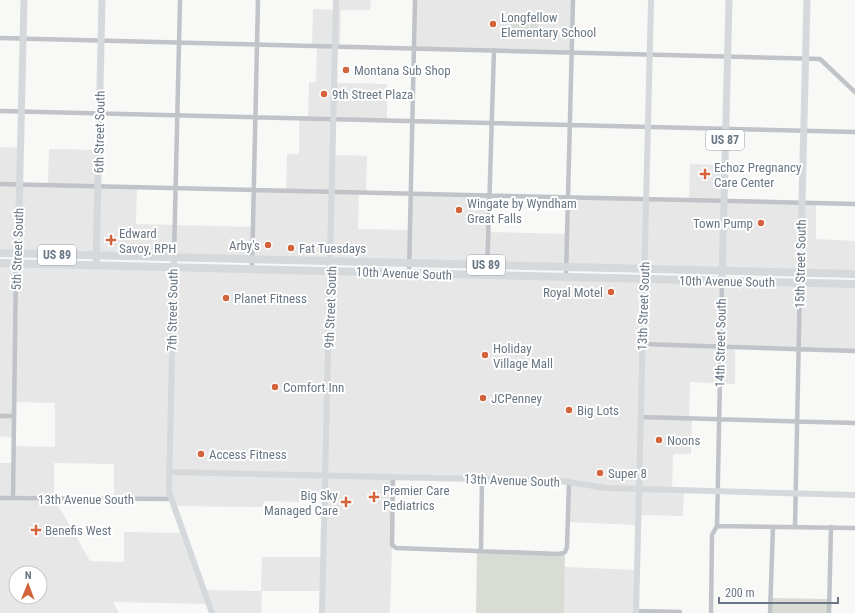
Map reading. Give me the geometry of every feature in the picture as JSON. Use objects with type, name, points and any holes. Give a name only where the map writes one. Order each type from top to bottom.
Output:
[{"type":"highway","name":"10th Avenue South","points":[[0,253],[253,260],[409,273],[487,275],[644,269],[855,274]]},
{"type":"highway","name":"10th Avenue South","points":[[0,263],[252,268],[410,263],[487,265],[644,278],[855,284]]},
{"type":"main road","name":"5th Street South","points":[[16,263],[18,254],[24,0]]},
{"type":"main road","name":"6th Street South","points":[[96,265],[102,0]]},
{"type":"main road","name":"14th Street South","points":[[722,281],[729,0]]},
{"type":"main road","name":"15th Street South","points":[[800,282],[799,273],[807,0]]},
{"type":"street","name":"7th Street South","points":[[180,0],[169,492],[212,613]]},
{"type":"street","points":[[252,268],[258,0]]},
{"type":"street","name":"9th Street South","points":[[322,613],[336,0]]},
{"type":"street","points":[[409,273],[414,121],[415,0]]},
{"type":"street","points":[[566,272],[572,0]]},
{"type":"street","name":"13th Street South","points":[[636,612],[651,0]]},
{"type":"street","points":[[0,38],[806,58],[825,61],[855,92]]},
{"type":"street","points":[[487,275],[494,50]]},
{"type":"street","points":[[0,111],[855,132]]},
{"type":"street","points":[[0,184],[855,204]]},
{"type":"street","name":"5th Street South","points":[[13,498],[16,263]]},
{"type":"street","name":"14th Street South","points":[[711,613],[712,534],[717,526],[722,281]]},
{"type":"street","name":"15th Street South","points":[[795,527],[800,282]]},
{"type":"street","points":[[642,344],[855,350]]},
{"type":"street","points":[[0,416],[14,416]]},
{"type":"street","points":[[640,416],[855,423]]},
{"type":"street","name":"13th Avenue South","points":[[169,472],[482,479],[569,482],[606,488],[855,495]]},
{"type":"street","points":[[393,477],[394,547],[559,554],[565,552],[567,547],[569,482]]},
{"type":"street","points":[[481,551],[482,479]]},
{"type":"street","name":"13th Avenue South","points":[[0,498],[172,499]]},
{"type":"street","points":[[717,526],[855,528]]},
{"type":"street","points":[[770,613],[773,527]]},
{"type":"street","points":[[829,613],[831,527]]},
{"type":"street","points":[[636,612],[680,612]]},
{"type":"shaded area","points":[[336,0],[371,0],[370,10],[341,10],[340,46],[335,46],[334,83],[387,84],[387,120],[334,119],[332,155],[367,156],[366,192],[359,192],[358,229],[410,230],[411,193],[490,195],[489,232],[566,234],[568,197],[689,200],[690,164],[724,165],[724,201],[816,203],[816,239],[855,241],[855,274],[0,253],[0,147],[21,148],[21,184],[48,185],[49,149],[99,150],[98,186],[137,187],[136,224],[253,227],[254,190],[286,190],[287,154],[299,154],[299,118],[308,118],[309,82],[316,82],[317,46],[312,46],[313,9],[336,10]]},
{"type":"shaded area","name":"Longfellow Elementary School","points":[[415,0],[573,0],[571,52],[414,48]]},
{"type":"shaded area","points":[[528,18],[529,29],[511,31],[510,20]]},
{"type":"shaded area","points":[[537,18],[538,30],[531,31],[530,19]]},
{"type":"shaded area","points":[[0,263],[855,284],[855,351],[735,348],[735,384],[690,382],[689,418],[692,418],[691,454],[673,454],[672,490],[684,491],[683,516],[638,515],[638,525],[568,522],[569,482],[394,477],[390,613],[322,613],[322,591],[262,591],[261,613],[212,613],[209,604],[113,602],[119,613],[0,613],[0,463],[13,463],[13,446],[55,447],[55,403],[14,402],[13,437],[0,436]],"holes":[[[54,463],[114,464],[114,499],[172,499],[174,506],[263,507],[264,501],[299,502],[299,493],[325,494],[323,557],[262,557],[261,591],[204,590],[184,533],[124,532],[124,562],[90,561],[54,498]]]},
{"type":"shaded area","points":[[477,551],[559,554],[565,552],[564,613],[476,613]]},
{"type":"shaded area","points":[[564,567],[637,570],[636,613],[564,613]]},
{"type":"shaded area","points":[[770,598],[830,599],[829,613],[770,613]]},
{"type":"place","name":"Longfellow Elementary School","points":[[493,24]]},
{"type":"place","name":"Montana Sub Shop","points":[[346,70]]},
{"type":"place","name":"9th Street Plaza","points":[[324,94]]},
{"type":"place","name":"Echoz Pregnancy Care Center","points":[[705,174]]},
{"type":"place","name":"Wingate by Wyndham Great Falls","points":[[459,210]]},
{"type":"place","name":"Town Pump","points":[[761,223]]},
{"type":"place","name":"Edward Savoy, RPH","points":[[111,240]]},
{"type":"place","name":"Arby's","points":[[268,245]]},
{"type":"place","name":"Fat Tuesdays","points":[[291,248]]},
{"type":"place","name":"Royal Motel","points":[[611,292]]},
{"type":"place","name":"Planet Fitness","points":[[226,298]]},
{"type":"place","name":"Holiday Village Mall","points":[[485,355]]},
{"type":"place","name":"Comfort Inn","points":[[275,387]]},
{"type":"place","name":"JCPenney","points":[[483,398]]},
{"type":"place","name":"Big Lots","points":[[569,410]]},
{"type":"place","name":"Noons","points":[[659,440]]},
{"type":"place","name":"Access Fitness","points":[[201,454]]},
{"type":"place","name":"Super 8","points":[[600,473]]},
{"type":"place","name":"Premier Care Pediatrics","points":[[374,497]]},
{"type":"place","name":"Big Sky Managed Care","points":[[346,502]]},
{"type":"place","name":"Benefis West","points":[[36,530]]}]
